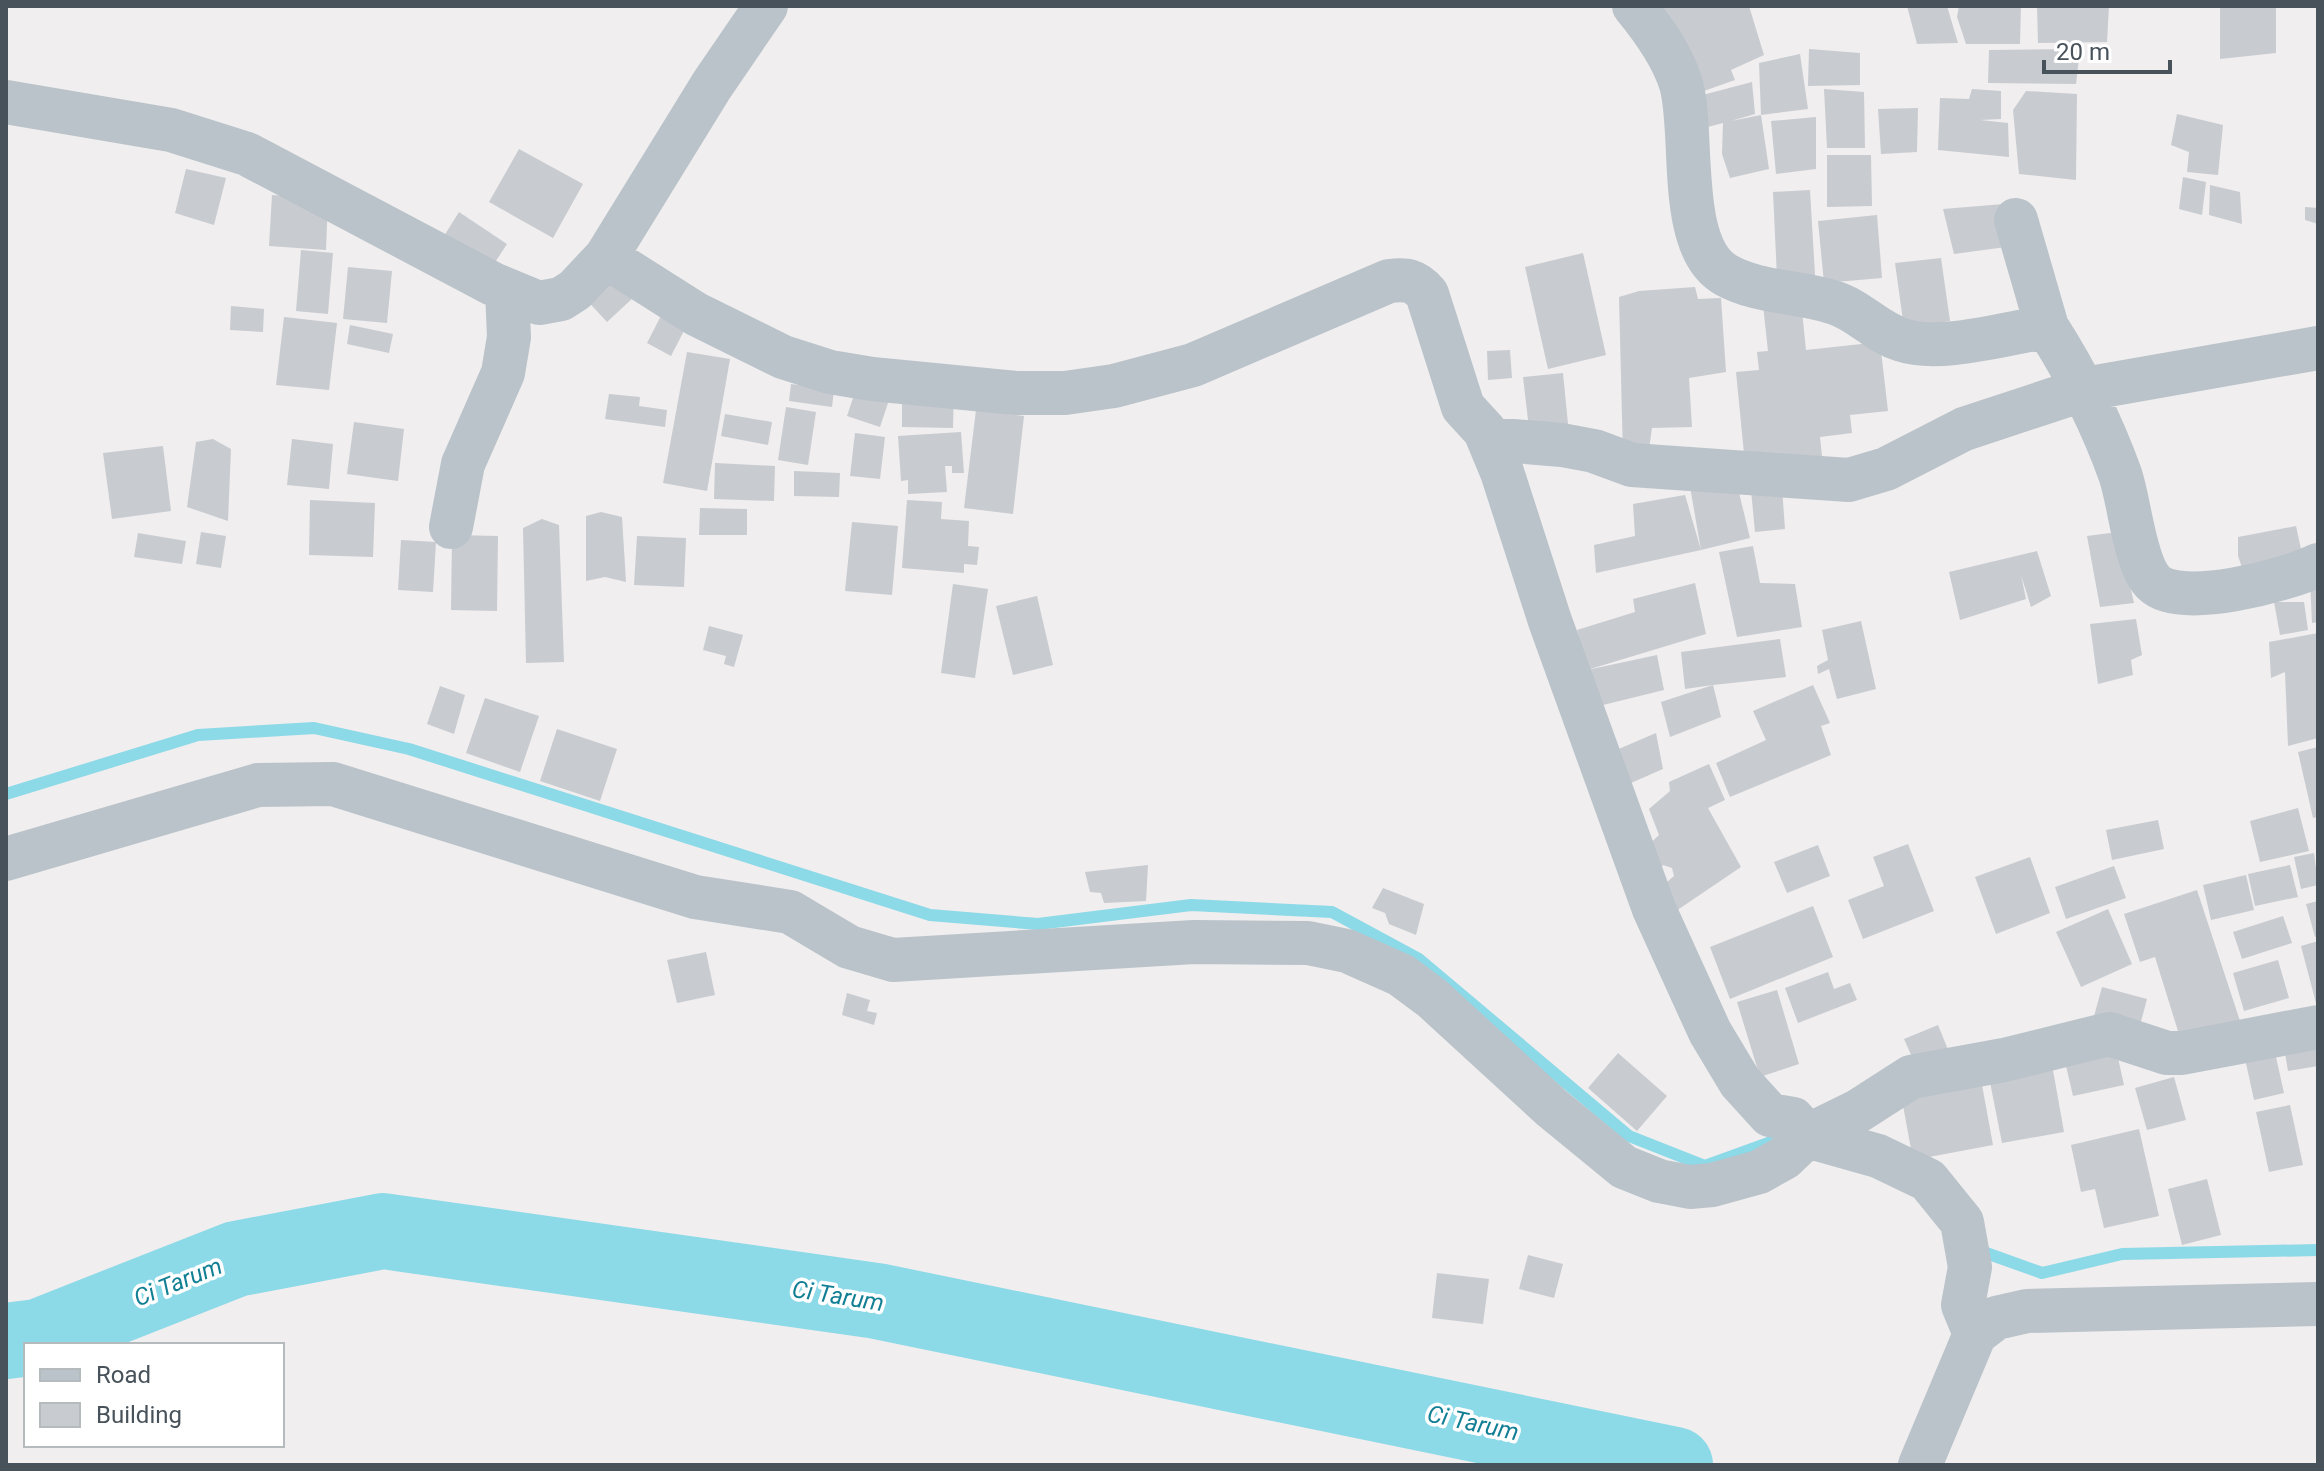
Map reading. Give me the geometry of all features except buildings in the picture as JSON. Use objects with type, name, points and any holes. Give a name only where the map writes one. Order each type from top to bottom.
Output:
[{"type":"street","points":[[6,102],[171,130],[247,154],[507,290],[539,303],[561,299],[606,257],[705,96],[766,6]]},
{"type":"street","points":[[1634,6],[1658,39],[1681,85],[1694,211],[1700,238],[1716,269],[1750,285],[1841,304],[1888,334],[1912,342],[1940,344],[2047,327]]},
{"type":"street","points":[[2016,220],[2047,327],[2085,389],[2121,476],[2146,574],[2157,586],[2188,594],[2262,584],[2318,565]]},
{"type":"street","points":[[606,257],[696,314],[783,357],[830,372],[872,379],[1016,393],[1065,393],[1101,388],[1193,365],[1389,281],[1408,279],[1427,294],[1463,407],[1489,439],[1654,909],[1710,1032],[1740,1082],[1770,1115],[1793,1119],[1800,1143]]},
{"type":"street","points":[[451,527],[463,464],[503,373],[509,337],[507,290]]},
{"type":"street","points":[[1489,439],[1562,445],[1594,451],[1632,465],[1849,480],[1886,469],[1964,429],[2085,389],[2318,348]]},
{"type":"street","points":[[6,859],[258,785],[333,784],[695,897],[790,912],[849,947],[893,960],[1194,942],[1308,943],[1347,951],[1401,975],[1432,998],[1552,1108],[1624,1167],[1659,1181],[1690,1187],[1712,1185],[1759,1172],[1800,1143],[1911,1077],[2029,1054],[2092,1036],[2116,1034],[2167,1053],[2182,1053],[2318,1027]]},
{"type":"street","points":[[1800,1143],[1878,1156],[1928,1180],[1962,1222],[1970,1267],[1963,1305],[1975,1334]]},
{"type":"street","points":[[1920,1465],[1955,1373],[1975,1334],[1996,1318],[2027,1311],[2318,1304]]},
{"type":"waterway","points":[[6,794],[198,735],[314,728],[409,749],[930,915],[1038,924],[1191,905],[1332,912],[1419,959],[1629,1136],[1705,1166],[1777,1140]]},
{"type":"waterway","name":"Ci Tarum","points":[[6,1341],[38,1337],[236,1259],[383,1231],[877,1301],[1675,1465]]},
{"type":"waterway","points":[[1975,1249],[2042,1273],[2122,1254],[2318,1250]]}]
